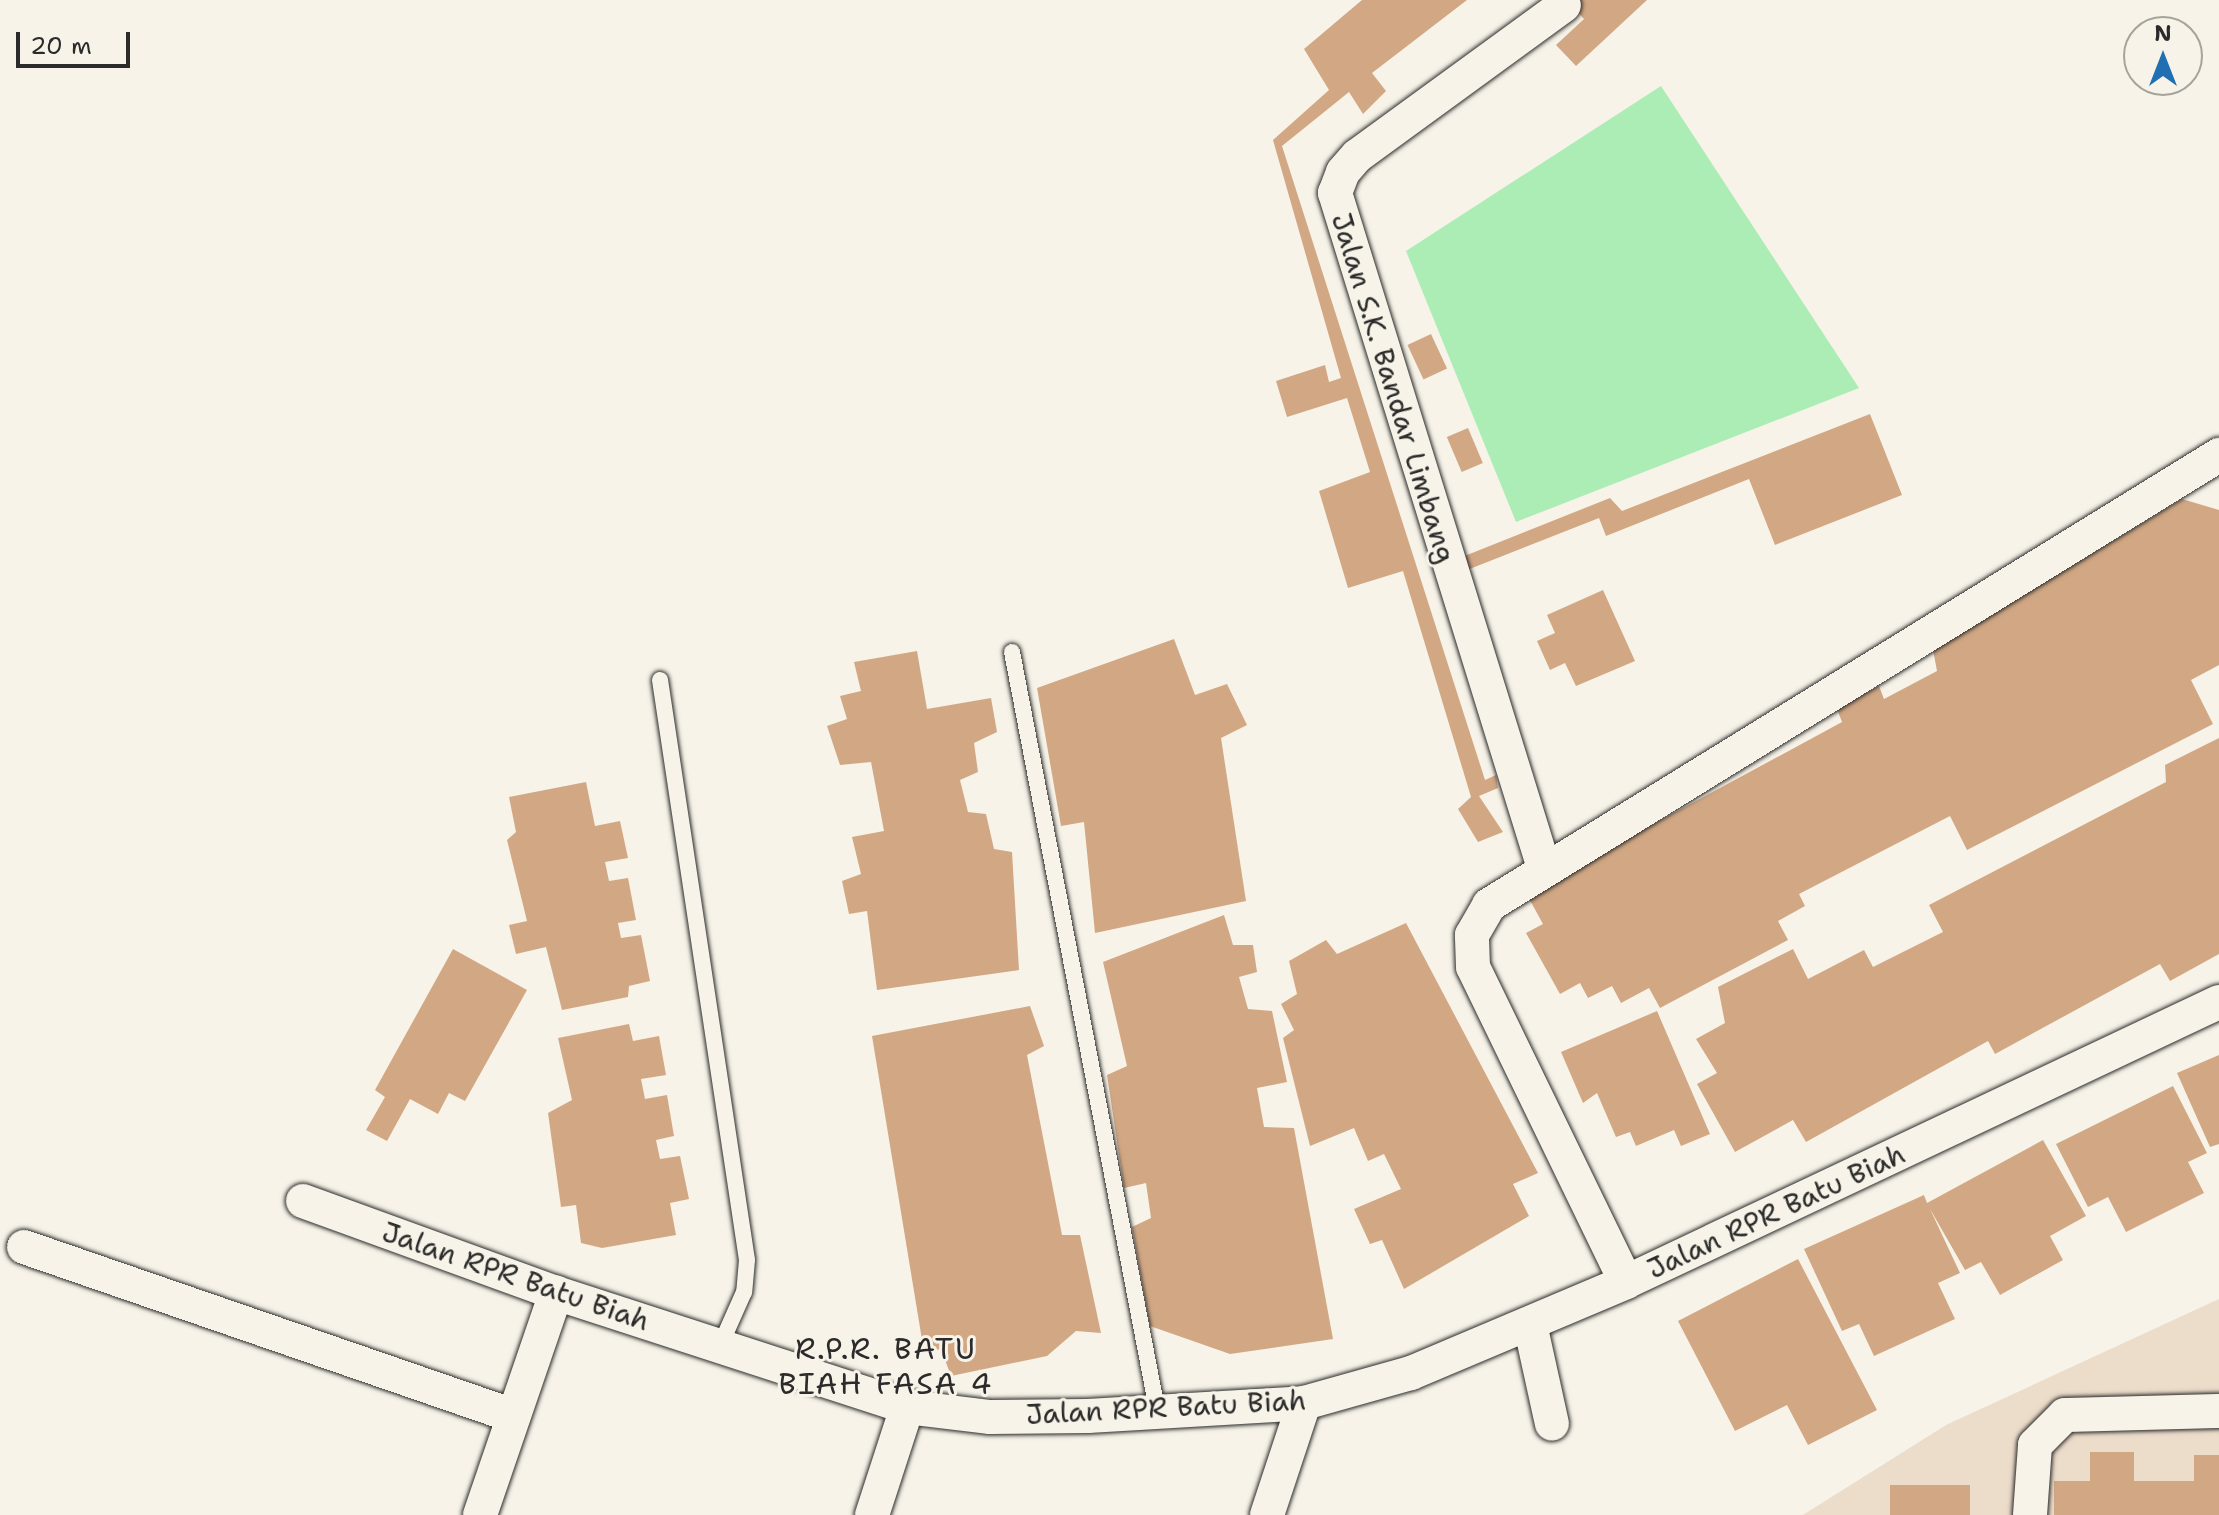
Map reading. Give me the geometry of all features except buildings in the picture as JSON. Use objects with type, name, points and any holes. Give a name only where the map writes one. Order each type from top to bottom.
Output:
[{"type":"street","name":"Jalan S.K. Bandar Limbang","points":[[1544,868],[1335,193],[1343,172],[1357,156],[1564,5]]},
{"type":"street","points":[[1626,1282],[1473,967],[1472,935],[1489,905],[1544,868],[2219,455]]},
{"type":"street","name":"Jalan RPR Batu Biah","points":[[303,1201],[556,1293],[907,1407],[990,1417],[1304,1403],[1411,1373],[1626,1282],[2219,1002]]},
{"type":"street","points":[[24,1247],[514,1416]]},
{"type":"street","points":[[480,1515],[556,1293]]},
{"type":"street","points":[[1530,1324],[1552,1424]]},
{"type":"street","points":[[1267,1515],[1304,1403]]},
{"type":"street","points":[[872,1515],[907,1407]]},
{"type":"street","points":[[2030,1515],[2035,1445],[2047,1427],[2065,1415],[2219,1411]]},
{"type":"lane","points":[[1012,652],[1157,1409]]},
{"type":"lane","points":[[660,680],[747,1260],[744,1292],[720,1346]]},
{"type":"shaded area","points":[[2219,1299],[2219,1515],[1803,1515],[1946,1425]]},
{"type":"green space","points":[[1661,86],[1859,388],[1516,522],[1406,251]]},
{"type":"district","name":"R.P.R. BATU BIAH FASA 4","points":[[886,1366]]}]
